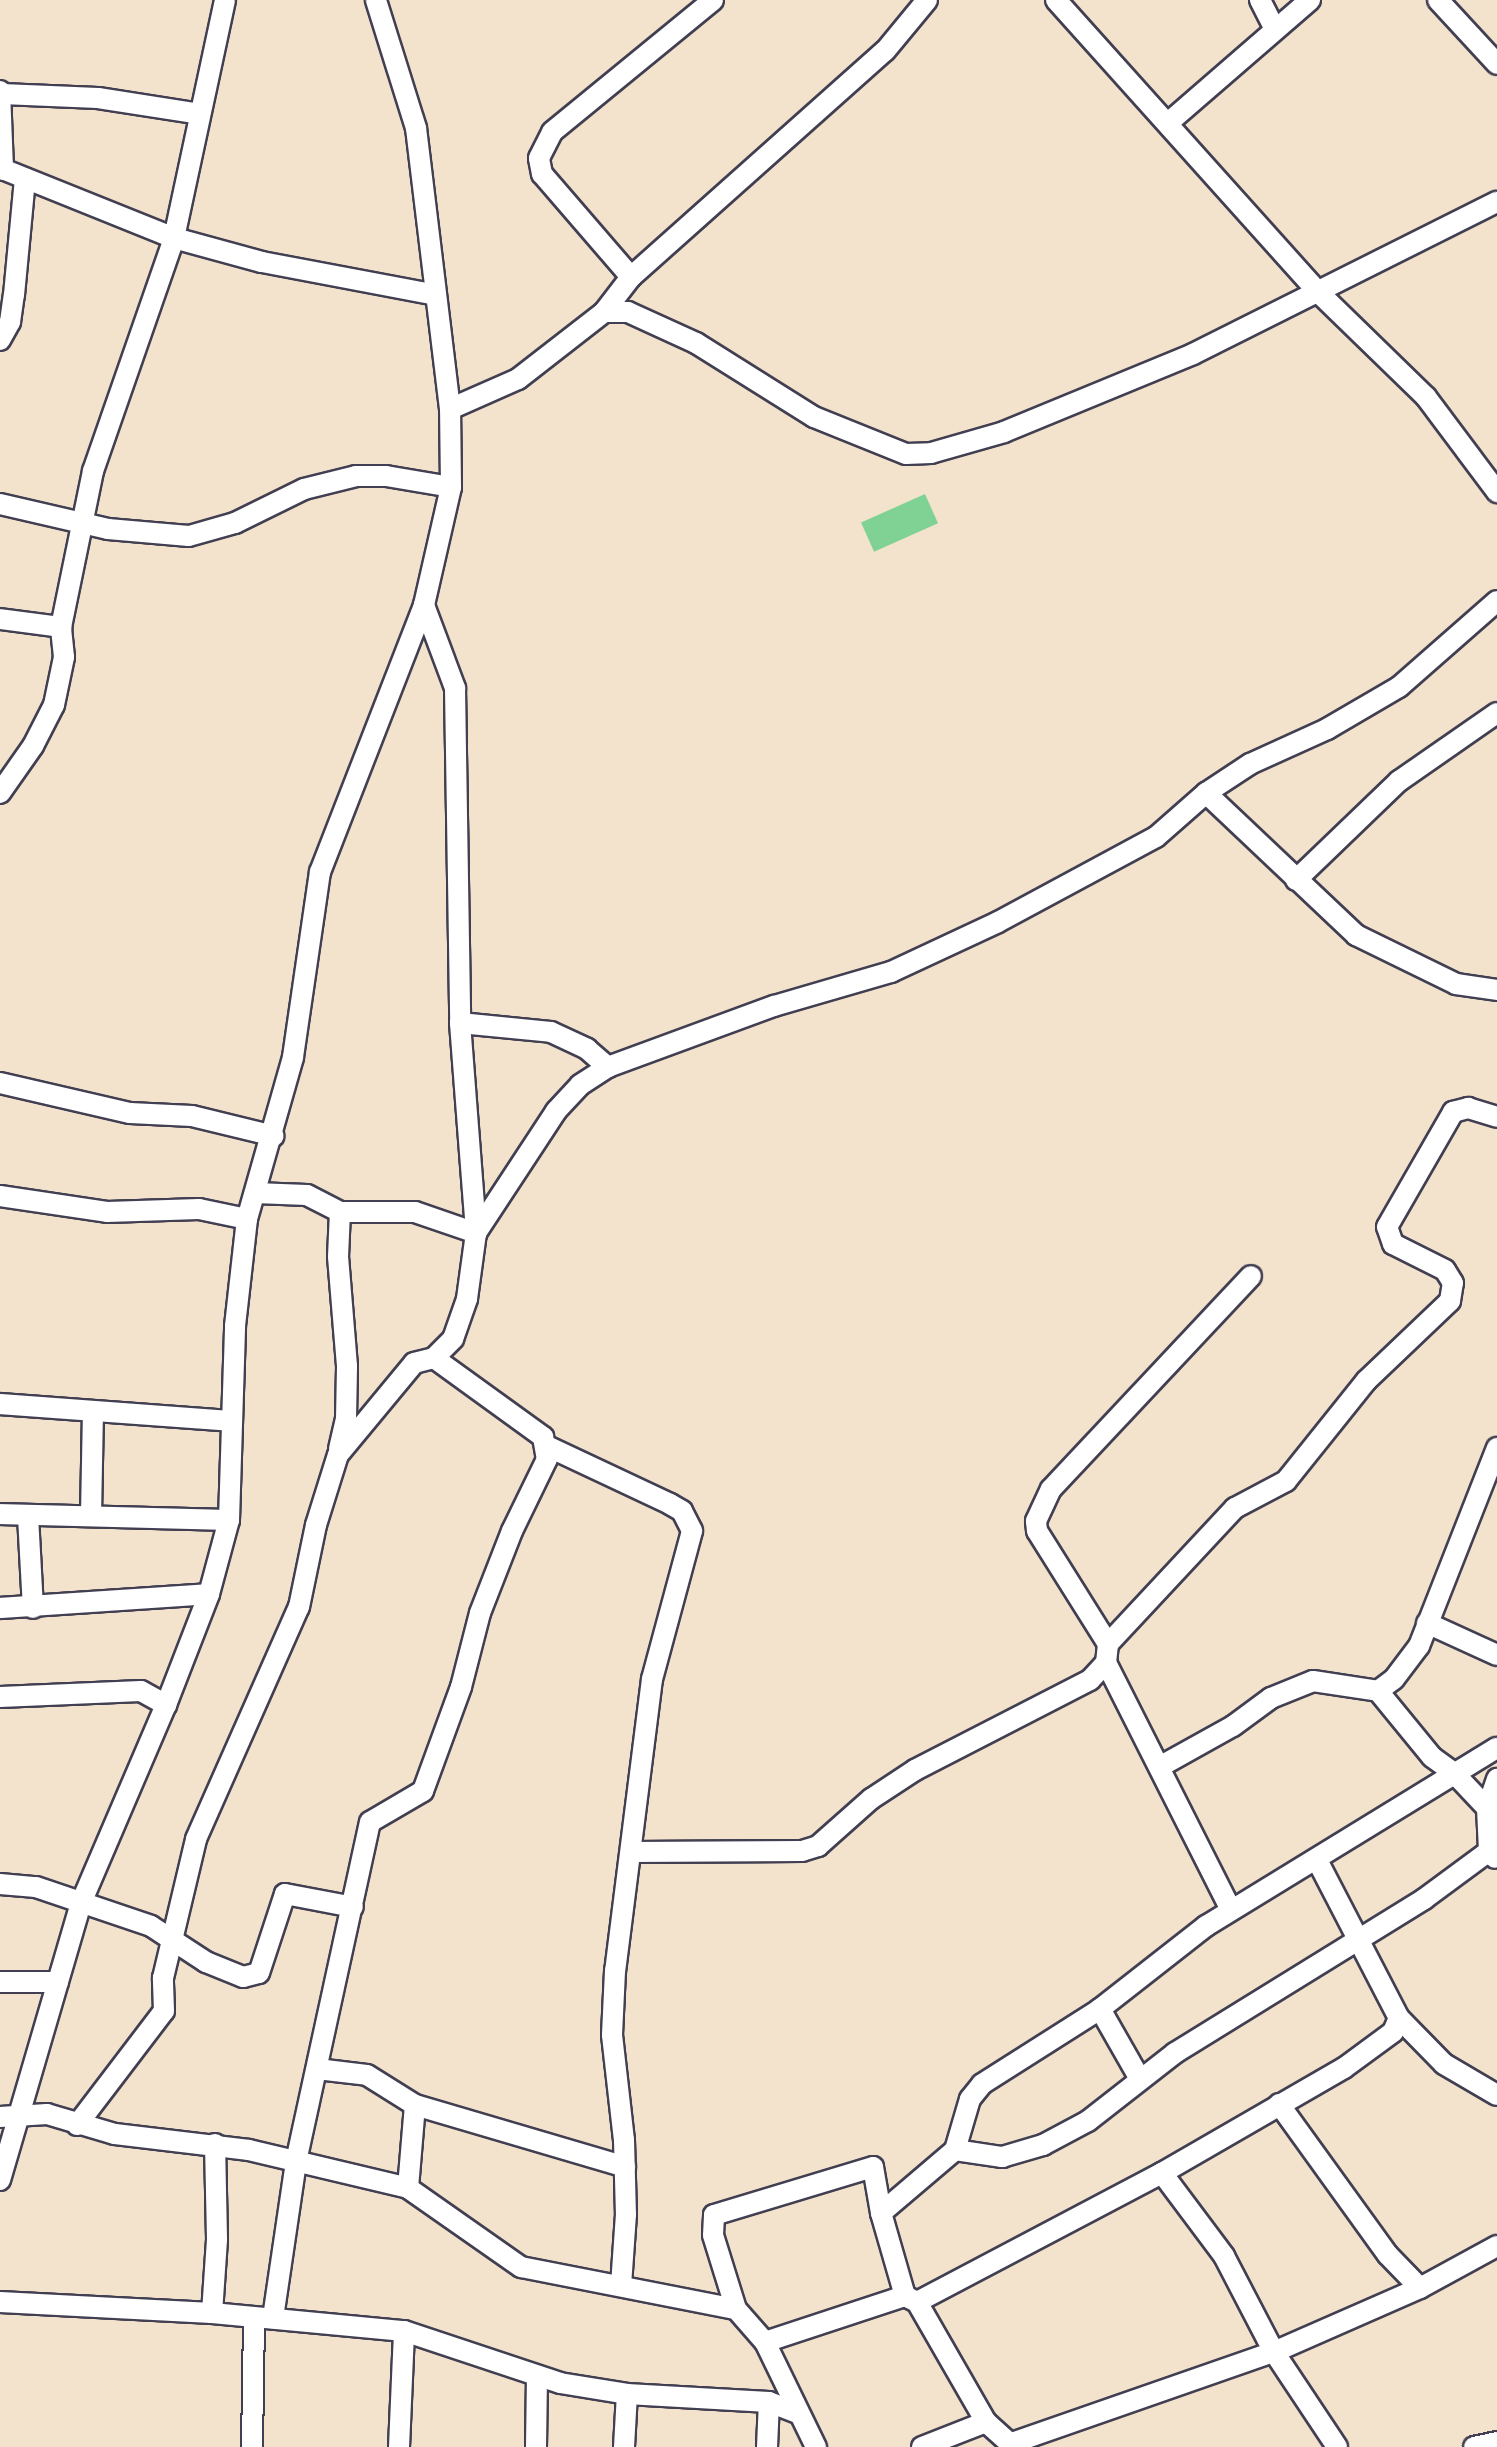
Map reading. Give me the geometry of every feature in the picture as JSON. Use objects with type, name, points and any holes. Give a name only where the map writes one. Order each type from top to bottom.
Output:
[{"type":"street","points":[[0,792],[33,746],[54,705],[64,658],[61,627],[81,524],[132,350],[174,238],[226,0]]},
{"type":"street","points":[[0,2180],[81,1903],[209,1594],[229,1520],[230,1420],[248,1219],[293,1057],[320,872],[424,605],[451,487],[450,408],[416,128],[376,0]]},
{"type":"street","points":[[631,277],[542,174],[538,158],[552,132],[713,0]]},
{"type":"street","points":[[450,408],[518,379],[604,312],[631,277],[885,51],[927,0]]},
{"type":"street","points":[[1056,0],[1316,290],[1426,397],[1497,492]]},
{"type":"street","points":[[1260,0],[1274,26]]},
{"type":"street","points":[[1168,122],[1274,26],[1310,0]]},
{"type":"street","points":[[1438,0],[1497,64]]},
{"type":"street","points":[[200,114],[98,98],[1,92],[2,169],[174,238],[262,262],[436,295]]},
{"type":"street","points":[[0,340],[10,322],[25,179]]},
{"type":"street","points":[[604,312],[652,320],[814,417],[906,454],[964,446],[1088,400],[1193,354],[1497,202]]},
{"type":"street","points":[[0,504],[81,524],[189,536],[235,522],[304,489],[356,476],[386,476],[451,487]]},
{"type":"street","points":[[476,1233],[556,1111],[580,1085],[608,1067],[774,1006],[891,972],[998,922],[1156,837],[1206,793],[1250,764],[1328,729],[1399,686],[1497,602]]},
{"type":"street","points":[[338,1456],[414,1364],[434,1358],[453,1339],[466,1299],[476,1233],[460,1024],[455,688],[424,605]]},
{"type":"street","points":[[0,619],[61,627]]},
{"type":"street","points":[[1296,880],[1399,781],[1497,713]]},
{"type":"street","points":[[1206,793],[1356,935],[1456,984],[1497,990]]},
{"type":"street","points":[[460,1024],[551,1032],[587,1048],[608,1067]]},
{"type":"street","points":[[0,1083],[130,1114],[192,1116],[274,1136]]},
{"type":"street","points":[[632,1852],[802,1851],[818,1846],[871,1799],[915,1770],[1078,1687],[1235,1508],[1286,1481],[1366,1381],[1450,1301],[1453,1283],[1445,1270],[1393,1244],[1387,1227],[1453,1112],[1468,1108],[1497,1117]]},
{"type":"street","points":[[256,1193],[307,1195],[340,1212],[415,1212],[476,1233]]},
{"type":"street","points":[[0,1196],[108,1212],[199,1209],[248,1219]]},
{"type":"street","points":[[77,2125],[164,2010],[164,1978],[196,1840],[299,1607],[316,1525],[346,1419],[338,1258],[340,1212]]},
{"type":"street","points":[[1231,1910],[1107,1654],[1037,1531],[1040,1504],[1251,1276]]},
{"type":"street","points":[[434,1358],[481,1388],[544,1437],[549,1447],[670,1504],[688,1519],[692,1530],[652,1679],[632,1852],[624,1888],[612,2036],[625,2167],[622,2286]]},
{"type":"street","points":[[0,1404],[230,1420]]},
{"type":"street","points":[[91,1515],[94,1412]]},
{"type":"street","points":[[252,2447],[264,2318],[370,1822],[423,1791],[461,1686],[480,1613],[549,1447]]},
{"type":"street","points":[[1378,1691],[1409,1665],[1497,1448]]},
{"type":"street","points":[[0,1514],[229,1520]]},
{"type":"street","points":[[28,1516],[33,1608]]},
{"type":"street","points":[[0,1608],[209,1594]]},
{"type":"street","points":[[1427,1623],[1497,1655]]},
{"type":"street","points":[[1161,1766],[1233,1726],[1271,1698],[1313,1681],[1378,1691],[1432,1757],[1453,1772],[1488,1808]]},
{"type":"street","points":[[0,1697],[141,1691],[166,1705]]},
{"type":"street","points":[[881,2213],[954,2150],[970,2099],[982,2084],[1100,2010],[1231,1910],[1497,1748]]},
{"type":"street","points":[[954,2150],[1002,2157],[1044,2145],[1088,2121],[1140,2079],[1493,1856],[1488,1808],[1497,1778]]},
{"type":"street","points":[[1317,1860],[1400,2018],[1444,2064],[1497,2094]]},
{"type":"street","points":[[0,1884],[36,1887],[172,1936],[206,1962],[254,1977],[285,1894],[353,1908]]},
{"type":"street","points":[[0,1982],[58,1982]]},
{"type":"street","points":[[1100,2010],[1140,2079]]},
{"type":"street","points":[[765,2342],[911,2299],[1162,2173],[1344,2068],[1392,2032],[1400,2018]]},
{"type":"street","points":[[317,2069],[367,2074],[416,2104],[625,2167]]},
{"type":"street","points":[[408,2188],[416,2104]]},
{"type":"street","points":[[1279,2104],[1388,2255],[1420,2288]]},
{"type":"street","points":[[0,2117],[48,2114],[115,2134],[215,2144],[408,2188],[521,2267],[736,2309]]},
{"type":"street","points":[[212,2313],[217,2239],[215,2144]]},
{"type":"street","points":[[816,2447],[765,2342],[736,2309],[713,2235],[714,2214],[873,2167],[881,2213],[911,2299],[986,2422],[1013,2445],[1274,2352],[1420,2288],[1497,2246]]},
{"type":"street","points":[[1162,2173],[1224,2256],[1274,2352],[1337,2447]]},
{"type":"street","points":[[0,2302],[212,2313],[404,2331],[537,2376],[627,2394],[769,2402],[798,2412]]},
{"type":"street","points":[[400,2447],[404,2331]]},
{"type":"street","points":[[536,2447],[537,2376]]},
{"type":"street","points":[[624,2447],[627,2394]]},
{"type":"street","points":[[767,2447],[769,2402]]},
{"type":"street","points":[[922,2447],[986,2422]]},
{"type":"street","points":[[1474,2447],[1497,2442]]},
{"type":"green space","points":[[925,494],[938,523],[874,552],[861,522]]}]
